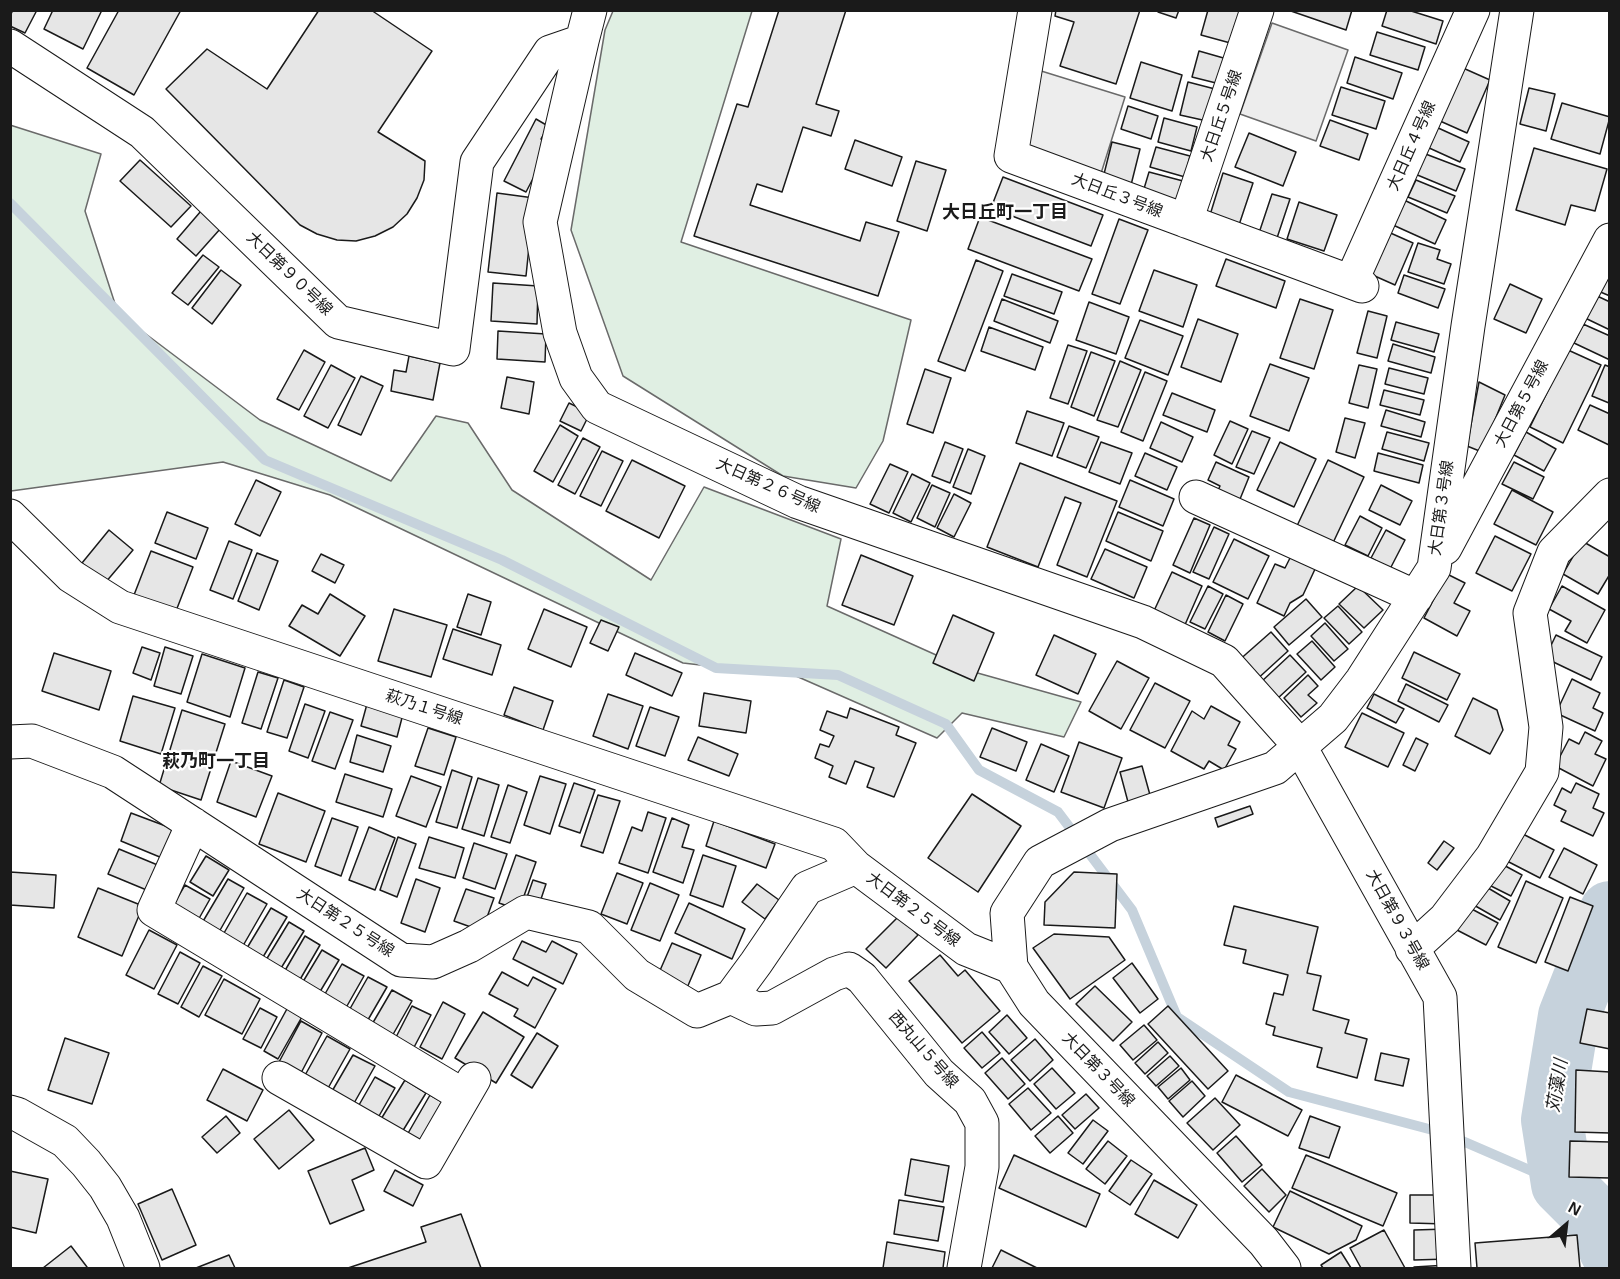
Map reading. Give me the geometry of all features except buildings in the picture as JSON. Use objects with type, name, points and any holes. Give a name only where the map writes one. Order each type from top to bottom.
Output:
[{"type":"street","name":"大日丘３号線","points":[[1035,10],[1011,156],[1357,284]]},
{"type":"street","name":"大日丘５号線","points":[[1186,221],[1257,10]]},
{"type":"street","name":"大日丘４号線","points":[[1357,284],[1473,10]]},
{"type":"street","name":"大日第３号線","points":[[1284,1269],[1264,1242],[1034,1003],[1011,967],[1007,914],[1040,862],[1110,825],[1275,768],[1333,718],[1362,680],[1434,568],[1468,326],[1517,10]]},
{"type":"street","name":"大日第９０号線","points":[[10,46],[142,132],[338,322],[453,349],[477,162],[550,52],[586,26]]},
{"type":"street","name":"大日第２６号線","points":[[586,26],[540,222],[560,333],[576,378],[597,407],[798,502],[1143,622],[1224,661],[1299,746]]},
{"type":"street","name":"大日第５号線","points":[[1434,568],[1610,240]]},
{"type":"street","points":[[1413,949],[1445,919],[1492,857],[1542,772],[1546,727],[1530,613],[1554,552],[1610,495]]},
{"type":"street","points":[[1196,496],[1416,597]]},
{"type":"street","name":"萩乃１号線","points":[[10,516],[71,576],[120,607],[834,844],[856,867]]},
{"type":"street","name":"大日第２５号線","points":[[10,742],[32,741],[113,772],[401,960],[434,962],[469,946],[526,912],[589,927],[637,975],[697,1011],[731,997],[807,888],[856,867],[966,949],[1011,967]]},
{"type":"street","name":"大日第９３号線","points":[[1299,746],[1440,997],[1454,1269]]},
{"type":"street","points":[[193,824],[154,910],[470,1087],[426,1162],[279,1078]]},
{"type":"street","name":"西丸山５号線","points":[[731,997],[756,1009],[772,1008],[834,974],[849,969],[862,978],[939,1073],[970,1101],[982,1123],[982,1167],[964,1269]]},
{"type":"street","points":[[10,1112],[64,1141],[86,1163],[105,1187],[123,1218],[143,1269]]},
{"type":"green space","points":[[613,11],[752,11],[681,242],[911,320],[883,441],[856,488],[783,476],[623,376],[571,230],[605,30]]},
{"type":"green space","points":[[10,125],[101,154],[85,211],[118,313],[260,420],[391,481],[436,416],[468,423],[512,490],[651,580],[704,487],[841,539],[827,606],[974,672],[1081,702],[1064,737],[962,713],[937,738],[796,676],[683,663],[330,495],[223,462],[11,491]]},
{"type":"shaded area","points":[[1272,23],[1348,50],[1316,141],[1240,114]]},
{"type":"shaded area","points":[[1038,70],[1125,97],[1098,183],[1023,156]]},
{"type":"waterway","points":[[10,203],[265,460],[502,560],[716,668],[838,675],[946,724],[979,770],[1058,812],[1132,910],[1177,1017],[1289,1092],[1444,1133],[1562,1184]]},
{"type":"waterway","name":"苅藻川","points":[[1610,912],[1569,1016],[1552,1120],[1562,1184],[1597,1219],[1610,1250]]},
{"type":"district","name":"大日丘町一丁目","points":[[1005,213]]},
{"type":"district","name":"萩乃町一丁目","points":[[216,762]]}]
